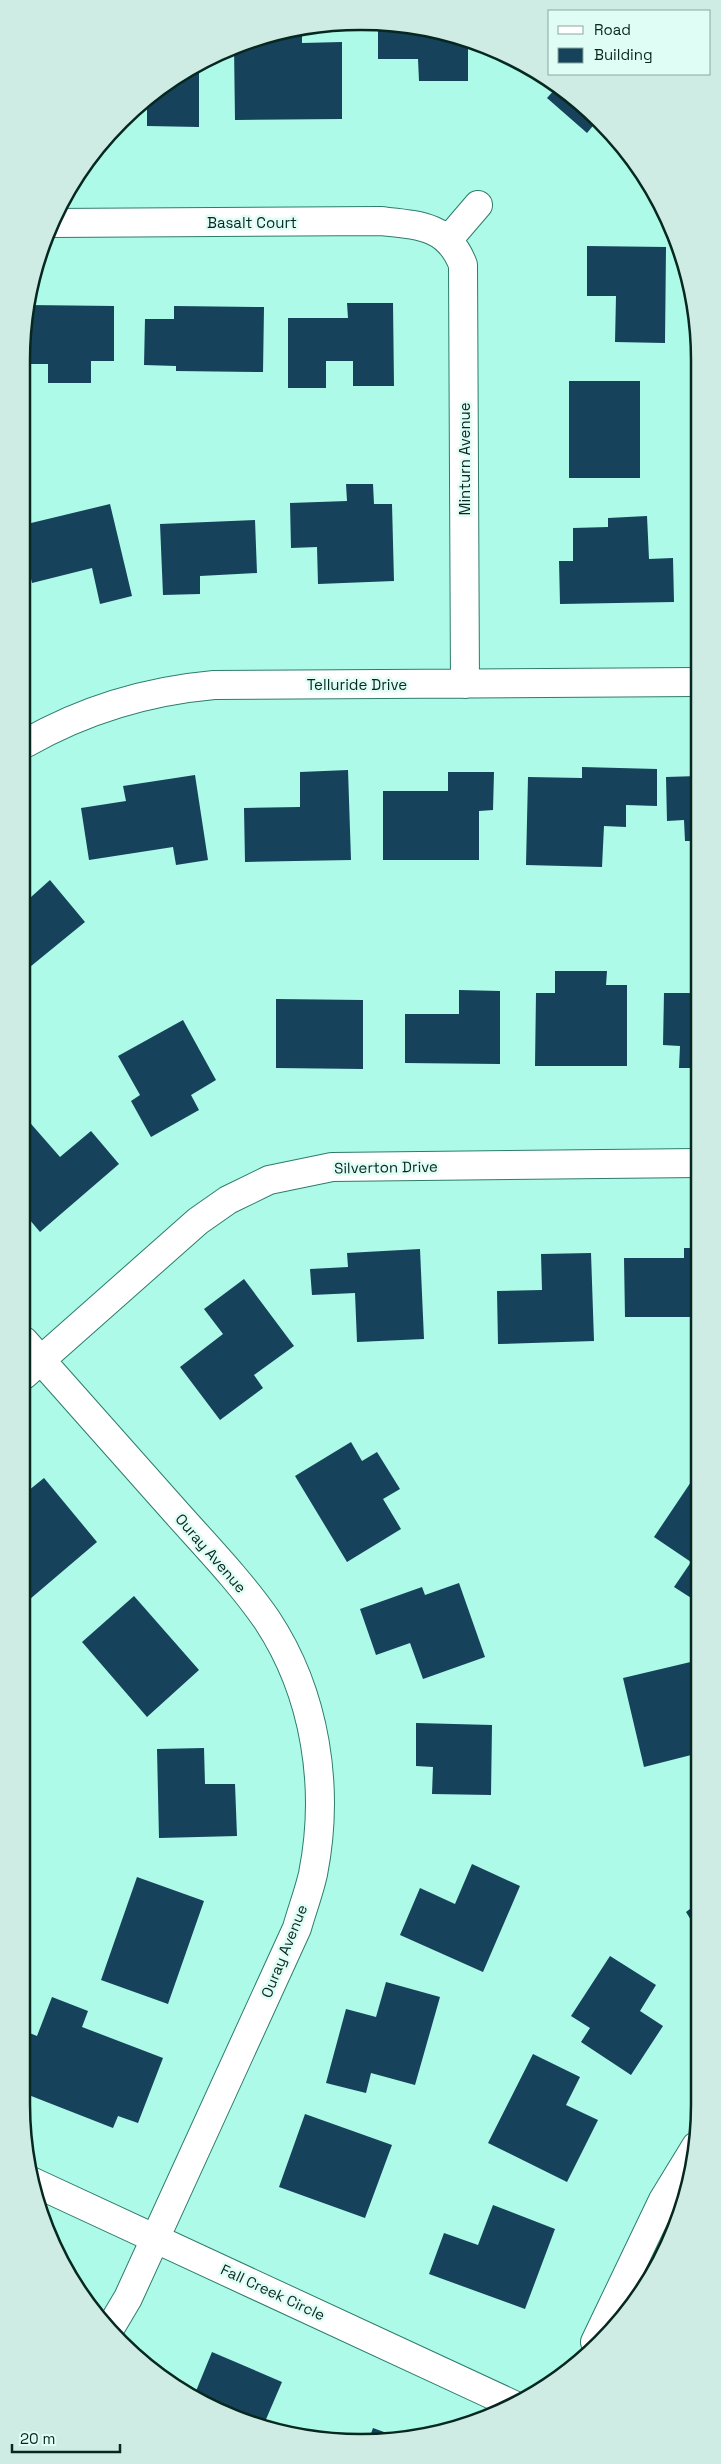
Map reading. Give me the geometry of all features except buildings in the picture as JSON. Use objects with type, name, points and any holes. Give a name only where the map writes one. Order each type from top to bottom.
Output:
[{"type":"street","points":[[448,240],[478,205]]},
{"type":"street","name":"Basalt Court","points":[[60,223],[380,221],[425,226],[448,240]]},
{"type":"street","name":"Minturn Avenue","points":[[448,240],[458,252],[463,266],[465,684]]},
{"type":"street","name":"Telluride Drive","points":[[30,741],[53,728],[127,700],[214,685],[691,682]]},
{"type":"street","name":"Silverton Drive","points":[[30,1359],[198,1221],[228,1200],[269,1180],[332,1167],[691,1163]]},
{"type":"street","name":"Ouray Avenue","points":[[30,1359],[220,1562],[266,1619],[290,1658],[300,1684],[311,1721],[319,1770],[320,1820],[313,1874],[297,1928],[156,2238],[128,2298],[113,2323]]},
{"type":"street","points":[[601,2330],[663,2200],[686,2163]]},
{"type":"street","name":"Fall Creek Circle","points":[[40,2185],[505,2401]]}]
